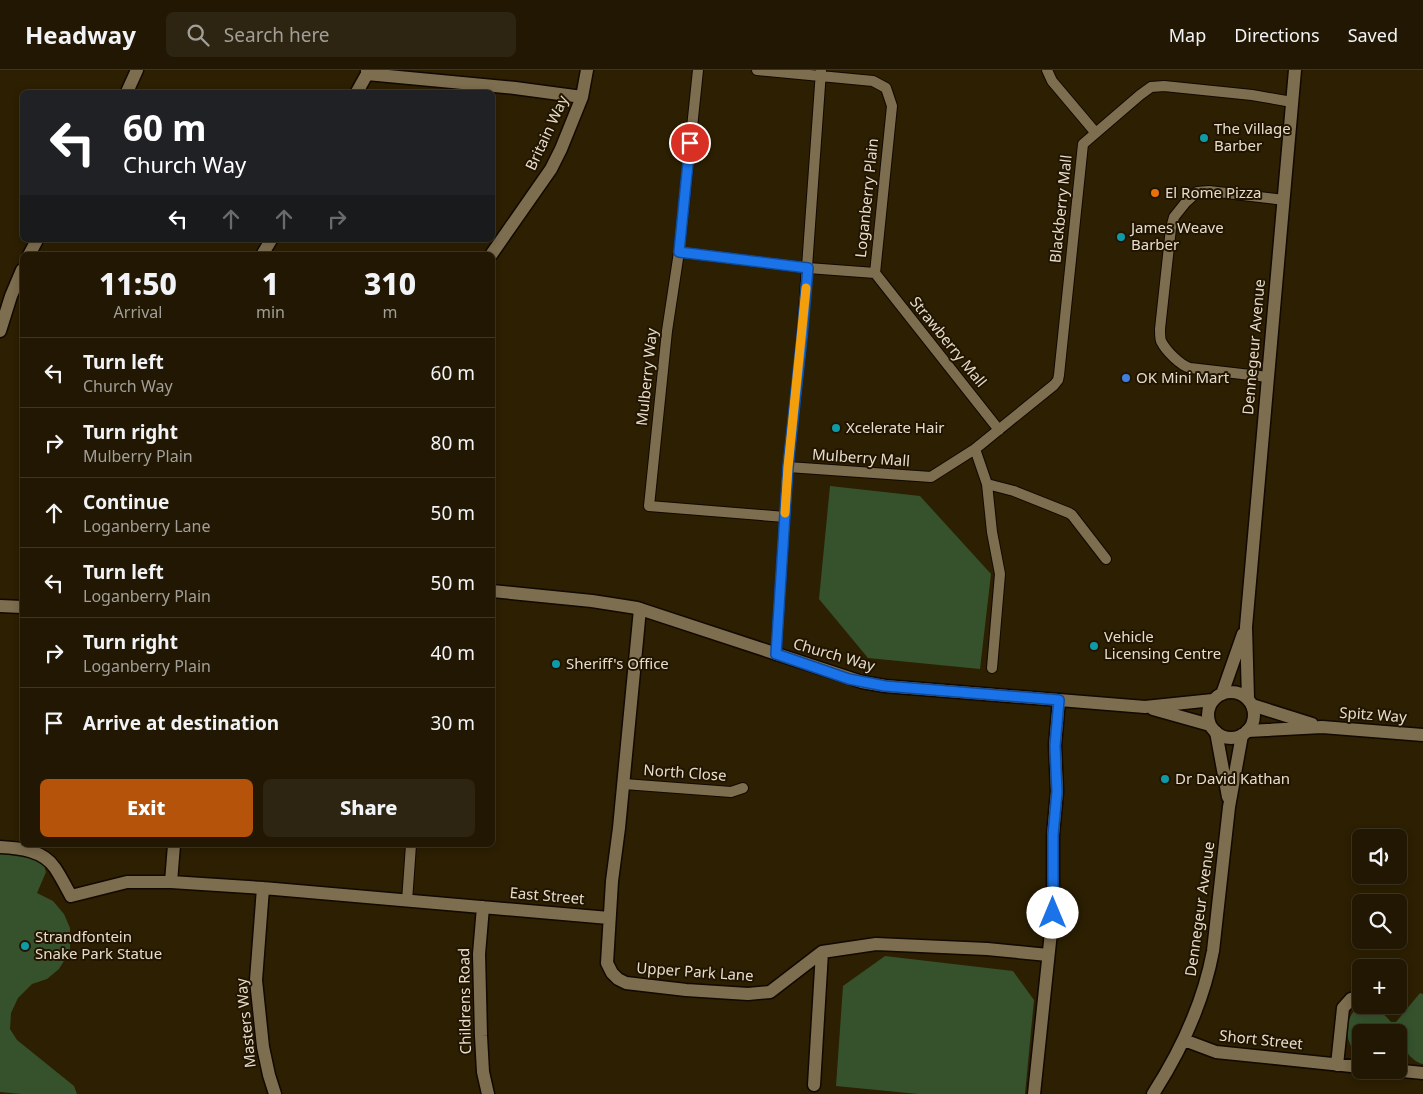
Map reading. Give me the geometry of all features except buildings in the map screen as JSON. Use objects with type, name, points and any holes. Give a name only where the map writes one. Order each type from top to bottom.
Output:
[{"type":"street","points":[[129,90],[137,70]]},
{"type":"street","name":"Britain Way","points":[[493,252],[551,169],[582,97],[587,70]]},
{"type":"street","name":"Dennegeur Avenue","points":[[1250,702],[1246,628],[1295,70]]},
{"type":"street","points":[[358,90],[367,72],[582,97]]},
{"type":"street","points":[[0,331],[10,296],[20,274]]},
{"type":"street","name":"Church Way","points":[[495,591],[592,601],[640,609],[862,682],[885,686],[1145,707],[1218,697]]},
{"type":"street","points":[[0,606],[20,607]]},
{"type":"street","points":[[610,918],[612,881],[624,784],[640,609]]},
{"type":"street","name":"Dennegeur Avenue","points":[[1218,697],[1246,628]]},
{"type":"street","points":[[1235,692],[1250,702],[1254,719],[1244,733],[1237,737],[1226,737],[1213,729],[1208,712],[1218,697],[1235,692]]},
{"type":"street","points":[[1034,1094],[1053,913],[1053,835],[1057,792],[1055,746],[1059,700]]},
{"type":"street","name":"Spitz Way","points":[[1250,702],[1322,727]]},
{"type":"street","name":"Church Way","points":[[1145,707],[1213,729]]},
{"type":"street","name":"Spitz Way","points":[[1244,733],[1322,727],[1423,735]]},
{"type":"street","name":"Dennegeur Avenue","points":[[1213,729],[1229,807]]},
{"type":"street","name":"Dennegeur Avenue","points":[[1153,1094],[1184,1040],[1199,1006],[1209,974],[1229,807],[1244,733]]},
{"type":"street","name":"East Street","points":[[0,847],[14,848],[42,856],[54,866],[71,896],[127,882],[171,882],[263,888],[610,918]]},
{"type":"street","points":[[171,882],[174,847]]},
{"type":"street","name":"Masters Way","points":[[263,888],[256,980],[263,1047],[275,1094]]},
{"type":"street","name":"Childrens Road","points":[[483,907],[479,954],[480,1028],[483,1072],[488,1094]]},
{"type":"street","name":"Upper Park Lane","points":[[610,918],[607,963],[612,973],[618,979],[626,983],[686,990],[748,994],[770,992],[822,952],[876,944],[987,949],[1048,955]]},
{"type":"street","points":[[814,1085],[822,952]]},
{"type":"street","points":[[1337,1065],[1343,1008],[1352,999]]},
{"type":"street","name":"Short Street","points":[[1184,1040],[1216,1052],[1352,1066]]},
{"type":"street","points":[[1407,1071],[1423,1073]]},
{"type":"lane","points":[[679,252],[698,70]]},
{"type":"lane","name":"Loganberry Plain","points":[[679,252],[808,268],[874,273],[892,106],[886,88],[874,81],[821,73],[757,70]]},
{"type":"lane","points":[[1048,70],[1052,81],[1095,132]]},
{"type":"lane","points":[[776,654],[788,467],[808,268],[821,73]]},
{"type":"lane","name":"Blackberry Mall","points":[[999,430],[1058,380],[1083,144],[1151,87],[1164,86],[1213,91],[1292,102]]},
{"type":"lane","points":[[1268,377],[1185,367],[1172,356],[1161,341],[1161,313],[1171,228],[1174,217],[1186,202],[1197,192],[1209,191],[1284,200]]},
{"type":"lane","name":"Mulberry Way","points":[[679,252],[666,340],[649,506],[785,517]]},
{"type":"lane","name":"Strawberry Mall","points":[[874,273],[999,430]]},
{"type":"lane","points":[[992,668],[1000,574],[986,484],[974,448],[999,430]]},
{"type":"lane","name":"Mulberry Mall","points":[[788,467],[931,477],[974,448]]},
{"type":"lane","points":[[986,484],[1014,491],[1069,513],[1106,559]]},
{"type":"lane","name":"North Close","points":[[624,784],[731,792],[743,788]]},
{"type":"lane","points":[[407,901],[412,847]]},
{"type":"green space","points":[[830,486],[920,496],[991,574],[980,669],[868,658],[819,599]]},
{"type":"green space","points":[[0,853],[30,855],[43,862],[46,872],[37,893],[53,901],[64,914],[70,928],[70,951],[59,969],[47,979],[32,984],[18,998],[11,1013],[10,1029],[17,1040],[74,1086],[77,1094],[0,1092]]},
{"type":"green space","points":[[885,956],[1013,971],[1034,1000],[1025,1094],[918,1094],[836,1086],[843,986]]},
{"type":"green space","points":[[1420,993],[1423,994],[1423,1064],[1414,1060],[1407,1053],[1407,1024],[1352,1024],[1352,1048],[1347,1030],[1352,1014],[1383,1014],[1391,1022],[1396,1022],[1403,1014],[1407,1014],[1407,1009]]},
{"type":"slow traffic","points":[[785,513],[806,288]]},
{"type":"place","name":"The Village Barber","points":[[1204,138]]},
{"type":"place","name":"El Rome Pizza","points":[[1155,193]]},
{"type":"place","name":"James Weave Barber","points":[[1121,237]]},
{"type":"place","name":"OK Mini Mart","points":[[1126,378]]},
{"type":"place","name":"Xcelerate Hair","points":[[836,428]]},
{"type":"place","name":"Vehicle Licensing Centre","points":[[1094,646]]},
{"type":"place","name":"Sheriff's Office","points":[[556,664]]},
{"type":"place","name":"Dr David Kathan","points":[[1165,779]]},
{"type":"place","name":"Strandfontein Snake Park Statue","points":[[25,946]]},
{"type":"route","points":[[690,143],[679,252],[808,268],[788,467],[776,654],[849,679],[885,686],[1059,700],[1055,746],[1057,792],[1053,835],[1053,913]]}]
